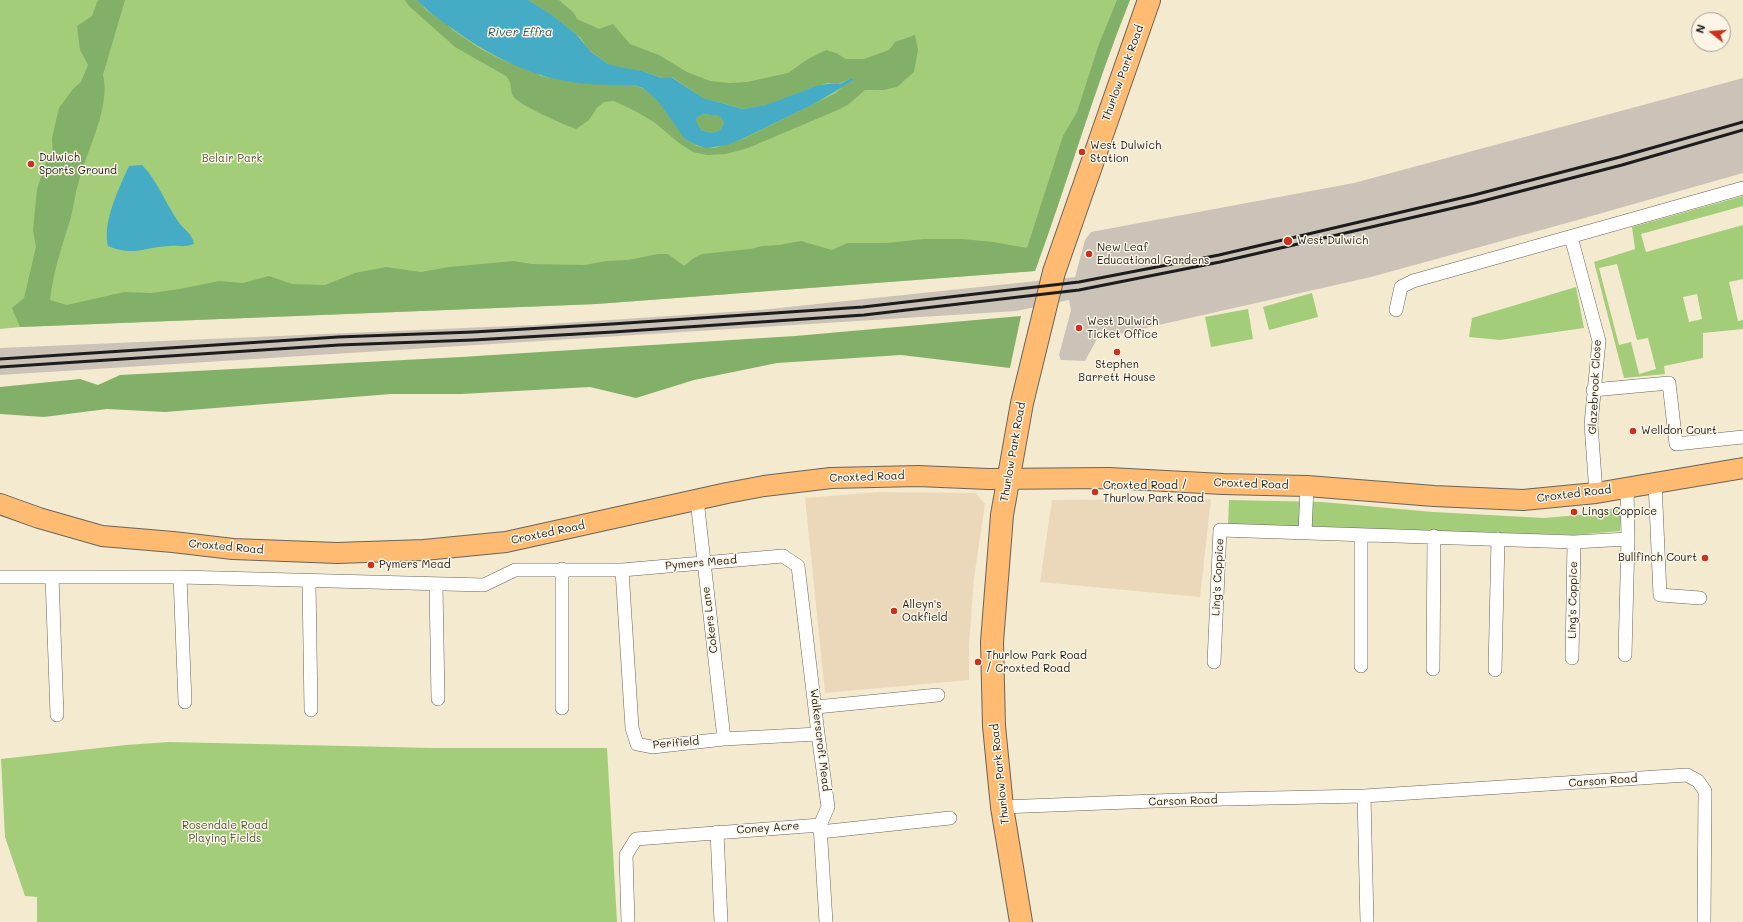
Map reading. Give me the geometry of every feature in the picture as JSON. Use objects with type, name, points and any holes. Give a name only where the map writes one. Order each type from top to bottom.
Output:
[{"type":"highway","name":"Thurlow Park Road","points":[[1021,922],[1002,808],[994,726],[992,642],[995,592],[1008,478],[1030,366],[1054,272],[1149,0]]},
{"type":"main road","name":"Croxted Road","points":[[0,504],[39,518],[102,536],[234,549],[337,553],[424,550],[506,542],[764,486],[831,478],[918,476],[964,479],[1108,478],[1223,484],[1307,486],[1497,500],[1544,499],[1596,493],[1743,468]]},
{"type":"street","points":[[1396,310],[1401,287],[1413,281],[1743,188]]},
{"type":"street","name":"Glazebrook Close","points":[[1571,237],[1599,341],[1591,424],[1596,493]]},
{"type":"street","points":[[1594,390],[1669,383],[1676,444],[1743,437]]},
{"type":"street","points":[[1655,482],[1660,595],[1700,598]]},
{"type":"street","points":[[1305,533],[1307,486]]},
{"type":"street","points":[[1625,655],[1628,539],[1627,487]]},
{"type":"street","name":"Cokers Lane","points":[[697,500],[724,739]]},
{"type":"street","name":"Ling's Coppice","points":[[1214,662],[1220,530],[1434,536],[1574,542],[1628,539]]},
{"type":"street","points":[[1361,535],[1361,666]]},
{"type":"street","points":[[1433,669],[1434,536]]},
{"type":"street","points":[[1495,670],[1498,539]]},
{"type":"street","name":"Ling's Coppice","points":[[1572,658],[1574,542]]},
{"type":"street","name":"Pymers Mead","points":[[0,577],[180,578],[484,585],[515,570],[622,570],[783,556],[790,560]]},
{"type":"street","name":"Walkerscroft Mead","points":[[790,560],[798,566],[828,807],[820,828],[826,922]]},
{"type":"street","points":[[562,569],[562,708]]},
{"type":"street","name":"Perifield","points":[[622,570],[632,728],[637,744],[652,746],[724,739],[818,734]]},
{"type":"street","points":[[52,578],[57,715]]},
{"type":"street","points":[[180,578],[185,702]]},
{"type":"street","points":[[308,582],[311,710]]},
{"type":"street","points":[[436,585],[438,699]]},
{"type":"street","points":[[816,707],[938,695]]},
{"type":"street","name":"Carson Road","points":[[1002,808],[1180,800],[1364,796],[1687,775],[1698,781],[1705,791],[1704,922]]},
{"type":"street","points":[[1364,796],[1367,922]]},
{"type":"street","name":"Coney Acre","points":[[628,922],[626,855],[636,839],[717,832],[820,828],[950,818]]},
{"type":"street","points":[[717,832],[721,922]]},
{"type":"shaded area","points":[[1743,78],[1743,173],[1371,277],[1097,339],[1085,361],[1061,360],[1059,355],[1071,310],[1069,300],[1016,311],[0,375],[0,348],[534,325],[760,310],[1075,277],[1085,240],[1091,232],[1354,183]]},
{"type":"shaded area","name":"Alleyn's Oakfield","points":[[879,492],[976,493],[985,504],[974,578],[969,645],[969,680],[825,693],[805,498]]},
{"type":"shaded area","points":[[1211,499],[1200,597],[1040,582],[1052,500]]},
{"type":"green space","name":"Belair Park","points":[[0,0],[1130,0],[1093,101],[1035,271],[596,304],[0,329]]},
{"type":"green space","points":[[99,0],[125,0],[103,75],[105,87],[101,114],[78,186],[71,217],[53,279],[50,300],[67,305],[124,292],[151,293],[219,281],[243,283],[269,276],[292,284],[325,285],[355,273],[386,267],[421,272],[449,267],[514,261],[531,264],[585,265],[606,261],[628,260],[658,254],[668,254],[684,266],[702,254],[750,249],[801,241],[832,250],[847,243],[887,243],[923,239],[963,239],[993,242],[1027,248],[1063,136],[1077,112],[1099,44],[1117,0],[1130,0],[1093,101],[1035,271],[596,304],[20,327],[12,308],[24,298],[36,247],[33,230],[37,189],[46,162],[53,156],[52,138],[59,108],[73,89],[81,82],[88,65],[80,50],[77,26],[92,16]]},
{"type":"green space","points":[[405,0],[417,0],[426,10],[479,48],[502,60],[530,69],[541,76],[572,82],[634,85],[644,89],[658,100],[689,140],[696,146],[715,148],[743,139],[836,93],[842,87],[854,80],[852,78],[838,84],[827,83],[767,105],[744,109],[703,98],[672,77],[663,78],[642,71],[619,68],[608,64],[588,49],[581,38],[576,34],[550,14],[528,0],[559,0],[574,13],[577,19],[599,29],[613,24],[630,44],[659,55],[687,72],[710,81],[729,83],[747,82],[788,73],[808,59],[826,50],[836,53],[846,59],[864,59],[889,50],[895,42],[915,35],[918,50],[914,72],[897,87],[883,90],[865,90],[849,104],[840,109],[748,148],[726,154],[707,155],[693,152],[679,143],[654,122],[614,101],[604,102],[597,108],[589,120],[576,129],[532,109],[513,96],[510,83],[506,76],[455,47],[409,6]]},
{"type":"green space","points":[[703,114],[720,116],[724,123],[722,127],[715,132],[701,130],[696,122],[696,118]]},
{"type":"green space","points":[[1743,196],[1743,206],[1641,234],[1646,252],[1743,225],[1743,279],[1729,282],[1738,321],[1743,320],[1743,329],[1703,333],[1703,358],[1664,366],[1665,374],[1624,378],[1594,262],[1635,249],[1632,227]],"holes":[[[1617,264],[1637,340],[1648,338],[1656,369],[1639,374],[1631,342],[1619,345],[1599,268]],[[1697,294],[1702,319],[1689,322],[1683,297]]]},
{"type":"green space","points":[[1576,287],[1584,328],[1500,340],[1469,337],[1472,318]]},
{"type":"green space","points":[[1312,293],[1318,317],[1269,330],[1263,307]]},
{"type":"green space","points":[[1248,309],[1253,339],[1211,347],[1205,317]]},
{"type":"green space","points":[[1021,316],[1010,368],[901,355],[777,363],[694,380],[636,398],[590,387],[461,394],[391,394],[165,412],[107,409],[44,417],[0,414],[0,387],[80,379],[98,385],[120,375],[461,357],[795,336]]},
{"type":"green space","points":[[1229,500],[1322,502],[1433,512],[1544,518],[1591,514],[1622,506],[1620,531],[1574,535],[1228,526]]},
{"type":"green space","name":"Rosendale Road Playing Fields","points":[[169,742],[434,748],[607,748],[617,922],[37,922],[37,897],[25,896],[5,837],[1,759],[126,745]]},
{"type":"water","name":"River Effra","points":[[417,0],[528,0],[549,13],[576,34],[591,52],[608,64],[642,71],[662,78],[671,77],[703,98],[743,109],[766,105],[819,85],[840,84],[852,78],[854,80],[814,104],[742,139],[727,145],[707,148],[696,145],[684,138],[658,101],[643,88],[634,85],[569,82],[528,71],[513,65],[470,41],[430,12]],"holes":[[[703,114],[720,116],[724,123],[722,127],[715,132],[701,130],[696,121],[696,118]]]},
{"type":"water","points":[[142,165],[153,178],[170,209],[180,224],[190,235],[194,244],[132,251],[125,251],[108,246],[107,227],[112,206],[129,166]]},
{"type":"railway","points":[[0,359],[338,337],[473,332],[612,324],[863,307],[1079,282],[1219,255],[1474,195],[1620,157],[1743,122]]},
{"type":"railway","points":[[0,367],[339,345],[473,340],[613,332],[864,315],[1079,290],[1220,262],[1475,203],[1622,165],[1743,130]]},
{"type":"place","name":"West Dulwich Station","points":[[1082,152]]},
{"type":"place","name":"Dulwich Sports Ground","points":[[31,164]]},
{"type":"place","name":"West Dulwich","points":[[1288,241]]},
{"type":"place","name":"New Leaf Educational Gardens","points":[[1089,254]]},
{"type":"place","name":"West Dulwich Ticket Office","points":[[1079,328]]},
{"type":"place","name":"Stephen Barrett House","points":[[1117,352]]},
{"type":"place","name":"Welldon Court","points":[[1633,431]]},
{"type":"place","name":"Croxted Road / Thurlow Park Road","points":[[1095,492]]},
{"type":"place","name":"Lings Coppice","points":[[1574,512]]},
{"type":"place","name":"Bullfinch Court","points":[[1705,558]]},
{"type":"place","name":"Pymers Mead","points":[[371,565]]},
{"type":"place","name":"Alleyn's Oakfield","points":[[894,611]]},
{"type":"place","name":"Thurlow Park Road / Croxted Road","points":[[978,662]]}]
